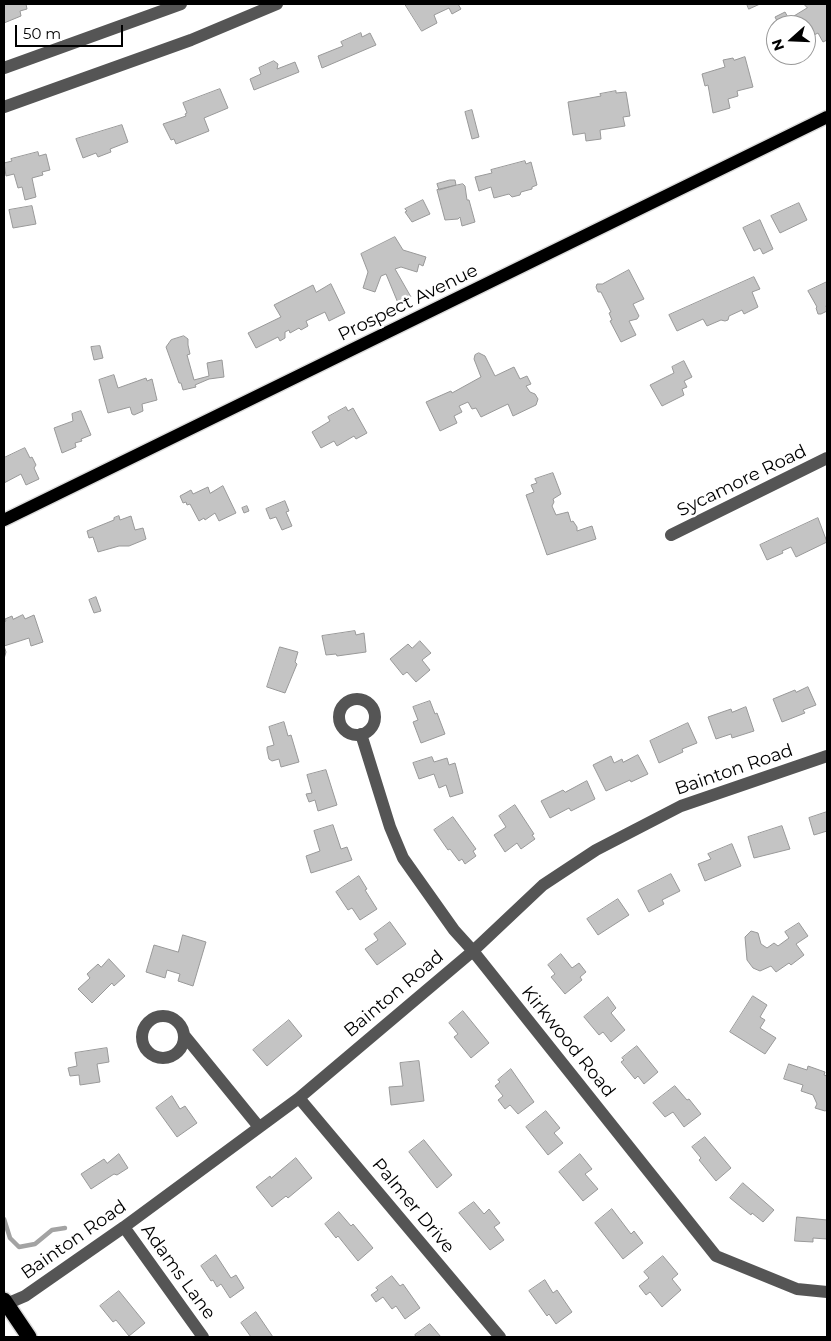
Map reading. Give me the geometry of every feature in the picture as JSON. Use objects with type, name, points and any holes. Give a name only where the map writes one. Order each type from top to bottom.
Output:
[{"type":"highway","points":[[5,1303],[29,1337]]},
{"type":"main road","name":"Prospect Avenue","points":[[4,520],[827,117]]},
{"type":"street","points":[[4,68],[181,4]]},
{"type":"street","points":[[4,107],[191,40],[277,4]]},
{"type":"street","name":"Sycamore Road","points":[[671,535],[827,458]]},
{"type":"street","name":"Kirkwood Road","points":[[362,734],[390,827],[403,858],[454,930],[473,951],[716,1256],[796,1289],[827,1292]]},
{"type":"street","name":"Bainton Road","points":[[5,1303],[25,1296],[124,1227],[298,1098],[473,951],[542,886],[596,850],[681,806],[827,756]]},
{"type":"street","points":[[184,1035],[259,1127]]},
{"type":"street","name":"Palmer Drive","points":[[298,1098],[500,1337]]},
{"type":"street","name":"Adams Lane","points":[[124,1227],[203,1337]]},
{"type":"building","points":[[4,4],[26,4],[27,9],[20,11],[21,16],[4,23]]},
{"type":"building","points":[[405,4],[458,4],[461,9],[452,14],[449,8],[434,15],[437,23],[422,31]]},
{"type":"building","points":[[747,4],[760,4],[749,9]]},
{"type":"building","points":[[804,4],[827,4],[827,40],[823,42],[818,33],[816,34],[816,15],[796,15],[807,8]]},
{"type":"building","points":[[361,33],[362,37],[370,33],[376,45],[322,68],[318,56],[343,46],[341,42]]},
{"type":"building","points":[[745,57],[753,87],[737,91],[738,96],[728,99],[730,108],[713,113],[708,85],[705,86],[702,74],[725,67],[723,60]]},
{"type":"building","points":[[274,61],[278,64],[277,69],[295,62],[299,72],[254,90],[250,79],[261,74],[259,68]]},
{"type":"building","points":[[220,89],[228,108],[204,118],[209,131],[176,144],[174,139],[171,140],[163,124],[186,116],[185,114],[187,113],[183,103]]},
{"type":"building","points":[[616,91],[616,93],[626,92],[630,116],[623,117],[625,126],[600,130],[601,139],[586,141],[585,133],[573,135],[568,102],[601,96],[600,94]]},
{"type":"building","points":[[472,110],[479,137],[472,139],[465,112]]},
{"type":"building","points":[[122,125],[128,142],[110,149],[111,152],[98,157],[96,153],[83,158],[76,139]]},
{"type":"building","points":[[38,152],[39,156],[46,154],[50,170],[42,172],[43,175],[32,178],[36,197],[25,200],[22,187],[18,188],[14,174],[6,176],[4,163],[12,161],[11,159]]},
{"type":"building","points":[[525,161],[526,164],[531,162],[537,185],[532,187],[532,189],[512,197],[509,194],[494,198],[491,187],[479,191],[475,177],[492,173],[491,170]]},
{"type":"building","points":[[455,180],[456,185],[439,190],[437,184]]},
{"type":"building","points":[[463,184],[475,222],[462,226],[460,217],[458,219],[445,220],[437,190]]},
{"type":"building","points":[[423,200],[430,214],[412,222],[405,209]]},
{"type":"building","points":[[799,203],[807,220],[780,233],[771,216]]},
{"type":"building","points":[[32,206],[36,224],[13,228],[9,210]]},
{"type":"building","points":[[760,220],[773,249],[763,254],[760,248],[754,251],[743,228]]},
{"type":"building","points":[[395,237],[403,250],[426,257],[423,266],[419,264],[417,272],[401,267],[395,269],[411,297],[398,303],[386,274],[381,276],[375,292],[363,288],[368,272],[361,254]]},
{"type":"building","points":[[629,270],[644,299],[633,304],[639,316],[637,319],[629,321],[636,335],[621,342],[610,321],[612,320],[609,313],[611,312],[601,292],[598,292],[596,287],[597,284],[602,284]]},
{"type":"building","points":[[754,277],[760,289],[752,292],[758,307],[744,314],[742,310],[729,316],[728,320],[721,320],[707,326],[703,319],[677,331],[669,315]]},
{"type":"building","points":[[827,282],[827,311],[818,314],[817,307],[808,291]]},
{"type":"building","points":[[331,284],[345,313],[329,321],[325,312],[306,321],[308,326],[301,330],[299,328],[290,333],[289,330],[285,332],[285,338],[280,341],[278,337],[256,348],[248,333],[281,317],[274,305],[313,285],[316,292]]},
{"type":"building","points":[[184,336],[188,339],[190,354],[187,355],[194,380],[209,376],[207,363],[222,360],[224,377],[209,379],[195,385],[196,387],[183,390],[166,347],[171,340]]},
{"type":"building","points":[[100,346],[103,358],[94,360],[91,347]]},
{"type":"building","points":[[479,353],[485,356],[495,376],[514,367],[520,379],[527,376],[531,384],[526,386],[538,399],[536,405],[513,416],[508,404],[481,417],[476,408],[472,409],[468,402],[459,406],[462,412],[454,416],[457,423],[440,431],[426,402],[451,391],[452,393],[481,377],[474,359],[475,355]]},
{"type":"building","points":[[684,361],[692,377],[684,381],[687,387],[682,389],[684,395],[662,406],[650,385],[674,373],[672,367]]},
{"type":"building","points":[[114,375],[118,388],[146,378],[147,381],[152,379],[157,400],[142,404],[143,411],[134,415],[130,407],[108,413],[99,380]]},
{"type":"building","points":[[346,407],[348,411],[353,408],[367,433],[356,439],[354,436],[337,446],[334,441],[321,448],[312,432],[330,421],[328,417]]},
{"type":"building","points":[[81,411],[91,435],[75,443],[76,447],[62,453],[54,428],[73,421],[72,414]]},
{"type":"building","points":[[25,448],[36,465],[34,468],[39,479],[26,485],[21,474],[4,483],[4,458]]},
{"type":"building","points":[[553,473],[561,494],[553,499],[552,506],[556,515],[568,512],[571,522],[573,521],[577,527],[577,531],[592,526],[596,539],[547,555],[526,495],[534,492],[531,485],[537,483],[535,479]]},
{"type":"building","points":[[223,486],[236,513],[219,521],[215,513],[205,520],[204,518],[199,521],[190,504],[183,503],[180,496],[191,490],[193,494],[208,487],[210,493]]},
{"type":"building","points":[[285,501],[289,511],[286,512],[292,526],[282,530],[276,517],[270,519],[266,509]]},
{"type":"building","points":[[247,506],[249,511],[244,513],[242,508]]},
{"type":"building","points":[[119,516],[120,520],[131,516],[135,530],[143,528],[146,539],[129,546],[119,546],[98,552],[93,537],[89,538],[87,531]]},
{"type":"building","points":[[818,518],[827,542],[796,557],[791,547],[767,560],[760,545]]},
{"type":"building","points":[[96,597],[101,611],[94,613],[89,600]]},
{"type":"building","points":[[23,615],[25,619],[34,615],[43,642],[31,646],[29,638],[4,646],[5,619],[12,616],[13,619]]},
{"type":"building","points":[[355,631],[356,635],[364,633],[366,652],[337,656],[336,654],[326,655],[322,636]]},
{"type":"building","points":[[420,641],[431,653],[422,660],[430,670],[416,682],[407,672],[403,675],[390,659],[408,644],[412,648]]},
{"type":"building","points":[[280,647],[298,652],[295,662],[297,664],[285,693],[267,687]]},
{"type":"building","points":[[808,687],[816,705],[803,710],[805,713],[782,722],[773,699]]},
{"type":"building","points":[[430,701],[445,734],[421,743],[413,722],[418,720],[413,707]]},
{"type":"building","points":[[746,707],[754,731],[732,738],[731,734],[716,739],[708,717],[731,709],[732,712]]},
{"type":"building","points":[[284,722],[288,736],[291,735],[299,762],[281,767],[279,759],[272,761],[269,759],[267,747],[274,745],[269,727]]},
{"type":"building","points":[[688,723],[697,743],[682,749],[683,752],[659,763],[650,741]]},
{"type":"building","points":[[638,755],[648,774],[606,791],[593,765],[611,756],[614,763],[622,759],[623,762]]},
{"type":"building","points":[[432,757],[434,762],[447,758],[449,765],[455,763],[463,793],[450,797],[446,785],[439,788],[434,774],[419,779],[413,763]]},
{"type":"building","points":[[326,770],[337,805],[318,811],[315,800],[309,802],[306,794],[312,793],[307,775]]},
{"type":"building","points":[[587,781],[595,799],[571,811],[569,808],[550,818],[541,801]]},
{"type":"building","points":[[515,805],[534,834],[532,835],[535,839],[521,849],[517,843],[505,852],[494,835],[506,827],[499,816]]},
{"type":"building","points":[[827,812],[827,831],[814,835],[809,818]]},
{"type":"building","points":[[453,817],[476,849],[473,851],[476,856],[465,864],[462,859],[459,861],[450,849],[448,850],[434,830]]},
{"type":"building","points":[[333,825],[341,849],[347,847],[352,860],[311,873],[306,856],[320,851],[314,831]]},
{"type":"building","points":[[782,826],[790,849],[754,858],[748,837]]},
{"type":"building","points":[[732,844],[741,866],[705,881],[698,864],[711,859],[708,854]]},
{"type":"building","points":[[671,874],[680,891],[662,900],[664,904],[649,912],[638,891]]},
{"type":"building","points":[[359,876],[377,909],[360,920],[352,908],[348,910],[336,892]]},
{"type":"building","points":[[618,899],[629,915],[598,935],[587,919]]},
{"type":"building","points":[[390,922],[406,944],[377,965],[365,949],[378,940],[374,934]]},
{"type":"building","points":[[799,923],[808,936],[796,944],[804,955],[791,965],[789,963],[776,972],[771,966],[760,971],[753,968],[747,960],[745,937],[751,931],[758,933],[761,944],[767,948],[774,943],[778,946],[789,938],[785,932]]},
{"type":"building","points":[[183,935],[206,942],[193,986],[178,981],[180,974],[167,970],[165,978],[146,972],[154,945],[178,952]]},
{"type":"building","points":[[561,954],[572,968],[579,963],[586,972],[580,977],[582,980],[565,994],[551,977],[555,974],[548,965]]},
{"type":"building","points":[[109,959],[125,976],[114,986],[112,983],[92,1003],[78,989],[90,978],[87,974],[98,964],[101,967]]},
{"type":"building","points":[[753,996],[767,1005],[760,1017],[765,1020],[760,1028],[776,1038],[765,1054],[730,1032]]},
{"type":"building","points":[[608,997],[616,1008],[611,1013],[625,1030],[611,1042],[603,1032],[599,1035],[584,1017]]},
{"type":"building","points":[[463,1011],[489,1043],[471,1058],[454,1037],[458,1034],[449,1023]]},
{"type":"building","points":[[289,1020],[302,1036],[267,1066],[253,1050]]},
{"type":"building","points":[[637,1046],[658,1072],[644,1084],[638,1076],[635,1079],[621,1062],[624,1060],[622,1058]]},
{"type":"building","points":[[107,1048],[109,1062],[97,1064],[100,1082],[80,1085],[79,1075],[70,1076],[68,1068],[77,1066],[75,1053]]},
{"type":"building","points":[[419,1061],[424,1101],[391,1105],[389,1087],[403,1086],[400,1063]]},
{"type":"building","points":[[789,1064],[807,1070],[808,1066],[825,1072],[824,1075],[827,1076],[827,1110],[815,1108],[817,1104],[813,1095],[801,1091],[803,1085],[784,1079]]},
{"type":"building","points":[[511,1069],[534,1102],[518,1114],[510,1105],[505,1109],[498,1100],[503,1096],[495,1086],[500,1082],[498,1080]]},
{"type":"building","points":[[675,1086],[701,1114],[684,1127],[673,1112],[665,1117],[653,1103]]},
{"type":"building","points":[[172,1096],[180,1109],[185,1106],[197,1123],[177,1137],[156,1108]]},
{"type":"building","points":[[546,1111],[560,1128],[554,1133],[563,1143],[548,1155],[526,1127]]},
{"type":"building","points":[[705,1137],[731,1168],[716,1181],[699,1160],[701,1158],[692,1147]]},
{"type":"building","points":[[424,1140],[452,1175],[437,1188],[409,1152]]},
{"type":"building","points":[[119,1154],[128,1168],[117,1175],[114,1174],[91,1189],[81,1174],[104,1159],[107,1163]]},
{"type":"building","points":[[580,1154],[592,1169],[585,1174],[598,1189],[583,1201],[559,1172]]},
{"type":"building","points":[[296,1158],[312,1178],[288,1198],[286,1196],[272,1207],[256,1187],[270,1176],[271,1178]]},
{"type":"building","points":[[743,1183],[774,1210],[763,1222],[730,1198]]},
{"type":"building","points":[[474,1202],[484,1214],[489,1209],[500,1223],[494,1227],[504,1240],[490,1250],[459,1213]]},
{"type":"building","points":[[612,1209],[631,1234],[634,1231],[643,1243],[623,1259],[595,1223]]},
{"type":"building","points":[[339,1212],[351,1226],[353,1224],[373,1248],[358,1261],[338,1236],[336,1238],[325,1224]]},
{"type":"building","points":[[797,1217],[827,1220],[827,1239],[813,1238],[813,1242],[795,1241]]},
{"type":"building","points":[[216,1255],[231,1278],[236,1275],[244,1288],[230,1298],[221,1284],[217,1287],[201,1266]]},
{"type":"building","points":[[663,1256],[678,1274],[672,1279],[681,1290],[662,1307],[650,1292],[646,1295],[639,1286],[649,1278],[644,1272]]},
{"type":"building","points":[[392,1276],[400,1286],[403,1284],[420,1308],[405,1319],[396,1306],[392,1309],[383,1297],[376,1302],[371,1295],[378,1290],[376,1288]]},
{"type":"building","points":[[545,1280],[553,1293],[557,1290],[572,1312],[556,1324],[549,1314],[547,1316],[529,1291]]},
{"type":"building","points":[[119,1291],[145,1323],[129,1336],[116,1320],[113,1322],[100,1306]]},
{"type":"building","points":[[256,1312],[273,1337],[251,1337],[241,1323]]},
{"type":"building","points":[[430,1324],[441,1337],[416,1337],[415,1335]]},
{"type":"waterway","points":[[4,1219],[10,1238],[19,1247],[35,1244],[52,1230],[65,1228]]}]
